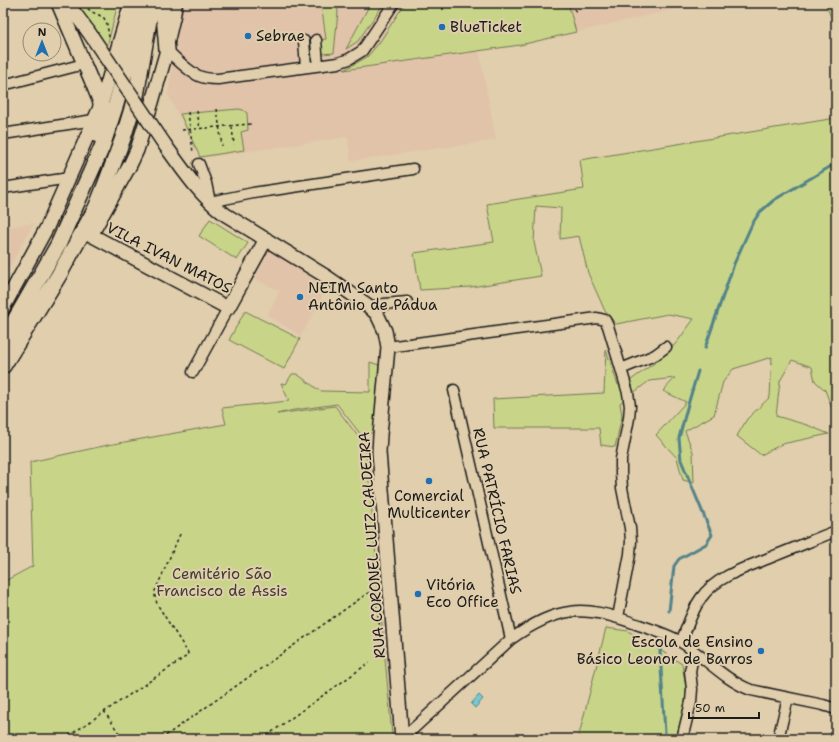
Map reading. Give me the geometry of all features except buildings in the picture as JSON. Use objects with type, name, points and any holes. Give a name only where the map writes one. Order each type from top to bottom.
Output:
[{"type":"highway","points":[[3,366],[59,275],[96,208],[130,119],[141,74],[152,3]]},
{"type":"highway","points":[[162,3],[166,50]]},
{"type":"highway","points":[[3,341],[58,245],[102,147],[125,72],[132,4]]},
{"type":"highway","points":[[89,177],[101,121],[101,105]]},
{"type":"highway","points":[[59,275],[91,235]]},
{"type":"main road","points":[[69,4],[84,64],[101,105]]},
{"type":"main road","name":"RUA CORONEL LUIZ CALDEIRA","points":[[69,4],[188,178],[210,202],[226,215],[327,276],[352,293],[376,314],[385,331],[388,347],[379,452],[402,739]]},
{"type":"main road","points":[[3,308],[47,227],[101,105],[132,4]]},
{"type":"main road","points":[[91,235],[137,150],[166,50]]},
{"type":"main road","name":"VILA IVAN MATOS","points":[[91,235],[228,308],[266,240]]},
{"type":"street","points":[[178,3],[166,50],[180,63],[198,76],[209,79],[338,63],[349,59],[362,51],[394,3]]},
{"type":"street","points":[[316,40],[318,65]]},
{"type":"street","points":[[304,41],[306,67]]},
{"type":"street","points":[[3,85],[84,64]]},
{"type":"street","points":[[3,134],[94,120]]},
{"type":"street","points":[[199,164],[206,183],[210,202],[253,193],[413,169]]},
{"type":"street","points":[[3,188],[70,178]]},
{"type":"street","points":[[369,307],[407,302]]},
{"type":"street","points":[[193,372],[228,308]]},
{"type":"street","points":[[388,347],[597,318],[605,320],[628,393],[630,406],[621,459],[621,473],[631,542],[618,617]]},
{"type":"street","points":[[621,369],[655,355],[666,347]]},
{"type":"street","name":"RUA PATRÍCIO FARIAS","points":[[454,390],[488,516],[511,639]]},
{"type":"street","points":[[681,642],[701,597],[720,580],[836,531]]},
{"type":"street","points":[[402,739],[511,639],[528,627],[551,616],[581,610],[618,617],[655,630],[681,642],[723,674],[744,687],[836,708]]},
{"type":"street","points":[[682,739],[691,702],[692,689],[690,671],[694,652]]},
{"type":"street","points":[[778,739],[788,698]]},
{"type":"path","points":[[552,3],[563,7],[572,4],[577,13]]},
{"type":"path","points":[[69,4],[104,18],[107,24],[109,38]]},
{"type":"path","points":[[442,7],[443,12]]},
{"type":"path","points":[[217,109],[222,146]]},
{"type":"path","points":[[197,111],[200,128]]},
{"type":"path","points":[[188,112],[194,153]]},
{"type":"path","points":[[182,130],[251,124]]},
{"type":"path","points":[[232,126],[234,145]]},
{"type":"path","points":[[64,739],[187,656],[188,653],[158,604],[155,596],[155,591],[181,532]]},
{"type":"path","points":[[161,739],[371,592],[375,596],[380,628]]},
{"type":"path","points":[[262,739],[370,662]]},
{"type":"path","points":[[104,711],[123,739]]},
{"type":"shaded area","points":[[182,3],[701,3],[521,45],[479,51],[496,140],[351,161],[348,137],[201,158],[168,95]]},
{"type":"shaded area","points":[[34,223],[3,279],[3,228]]},
{"type":"shaded area","name":"NEIM Santo Antônio de Pádua","points":[[270,250],[328,286],[301,336],[267,315],[280,291],[254,279]]},
{"type":"green space","points":[[74,3],[118,3],[107,47]]},
{"type":"green space","points":[[321,3],[337,3],[338,12],[334,53],[321,54],[319,40],[326,39]]},
{"type":"green space","points":[[368,3],[384,3],[358,41],[346,49],[369,6]]},
{"type":"green space","points":[[405,3],[568,3],[576,32],[520,45],[344,70],[367,57],[379,43]]},
{"type":"green space","points":[[825,3],[836,3],[836,29]]},
{"type":"green space","points":[[239,109],[247,113],[248,130],[241,132],[244,150],[200,157],[180,114]]},
{"type":"green space","points":[[836,118],[836,416],[825,390],[815,381],[812,367],[792,360],[780,381],[776,416],[807,425],[829,434],[782,444],[761,455],[737,436],[747,419],[770,397],[772,357],[733,369],[723,382],[714,415],[685,431],[693,452],[694,483],[683,480],[677,458],[656,435],[686,402],[663,391],[675,378],[649,381],[620,403],[622,416],[615,447],[601,445],[599,428],[494,428],[493,399],[604,393],[606,350],[618,385],[627,383],[664,356],[677,342],[694,319],[668,314],[616,324],[605,311],[588,273],[579,236],[560,239],[561,208],[536,206],[534,242],[541,276],[471,287],[420,290],[414,253],[494,242],[487,204],[584,189],[580,160]]},
{"type":"green space","points":[[210,219],[248,243],[237,260],[199,236]]},
{"type":"green space","points":[[245,311],[300,339],[284,369],[229,340]]},
{"type":"green space","name":"Cemitério São Francisco de Assis","points":[[370,362],[379,365],[374,432],[362,436],[337,404],[277,414],[335,406],[366,447],[392,735],[386,739],[3,739],[3,582],[33,566],[30,462],[108,445],[226,424],[222,408],[289,401],[281,383],[286,384],[292,374],[297,374],[320,391],[370,392]]},
{"type":"green space","points":[[606,628],[628,631],[682,664],[687,694],[676,739],[578,739]]},
{"type":"water","points":[[479,695],[483,699],[475,708],[471,704]]},
{"type":"waterway","points":[[705,348],[734,264],[752,224],[760,212],[774,200],[833,165]]},
{"type":"waterway","points":[[669,611],[674,566],[679,559],[706,544],[712,535],[681,460],[679,438],[698,371]]},
{"type":"waterway","points":[[661,645],[660,652],[665,733],[663,739]]},
{"type":"place","name":"BlueTicket","points":[[442,27]]},
{"type":"place","name":"Sebrae","points":[[248,36]]},
{"type":"place","name":"NEIM Santo Antônio de Pádua","points":[[300,297]]},
{"type":"place","name":"Comercial Multicenter","points":[[429,481]]},
{"type":"place","name":"Vitória Eco Office","points":[[418,594]]},
{"type":"place","name":"Escola de Ensino Básico Leonor de Barros","points":[[761,651]]}]
